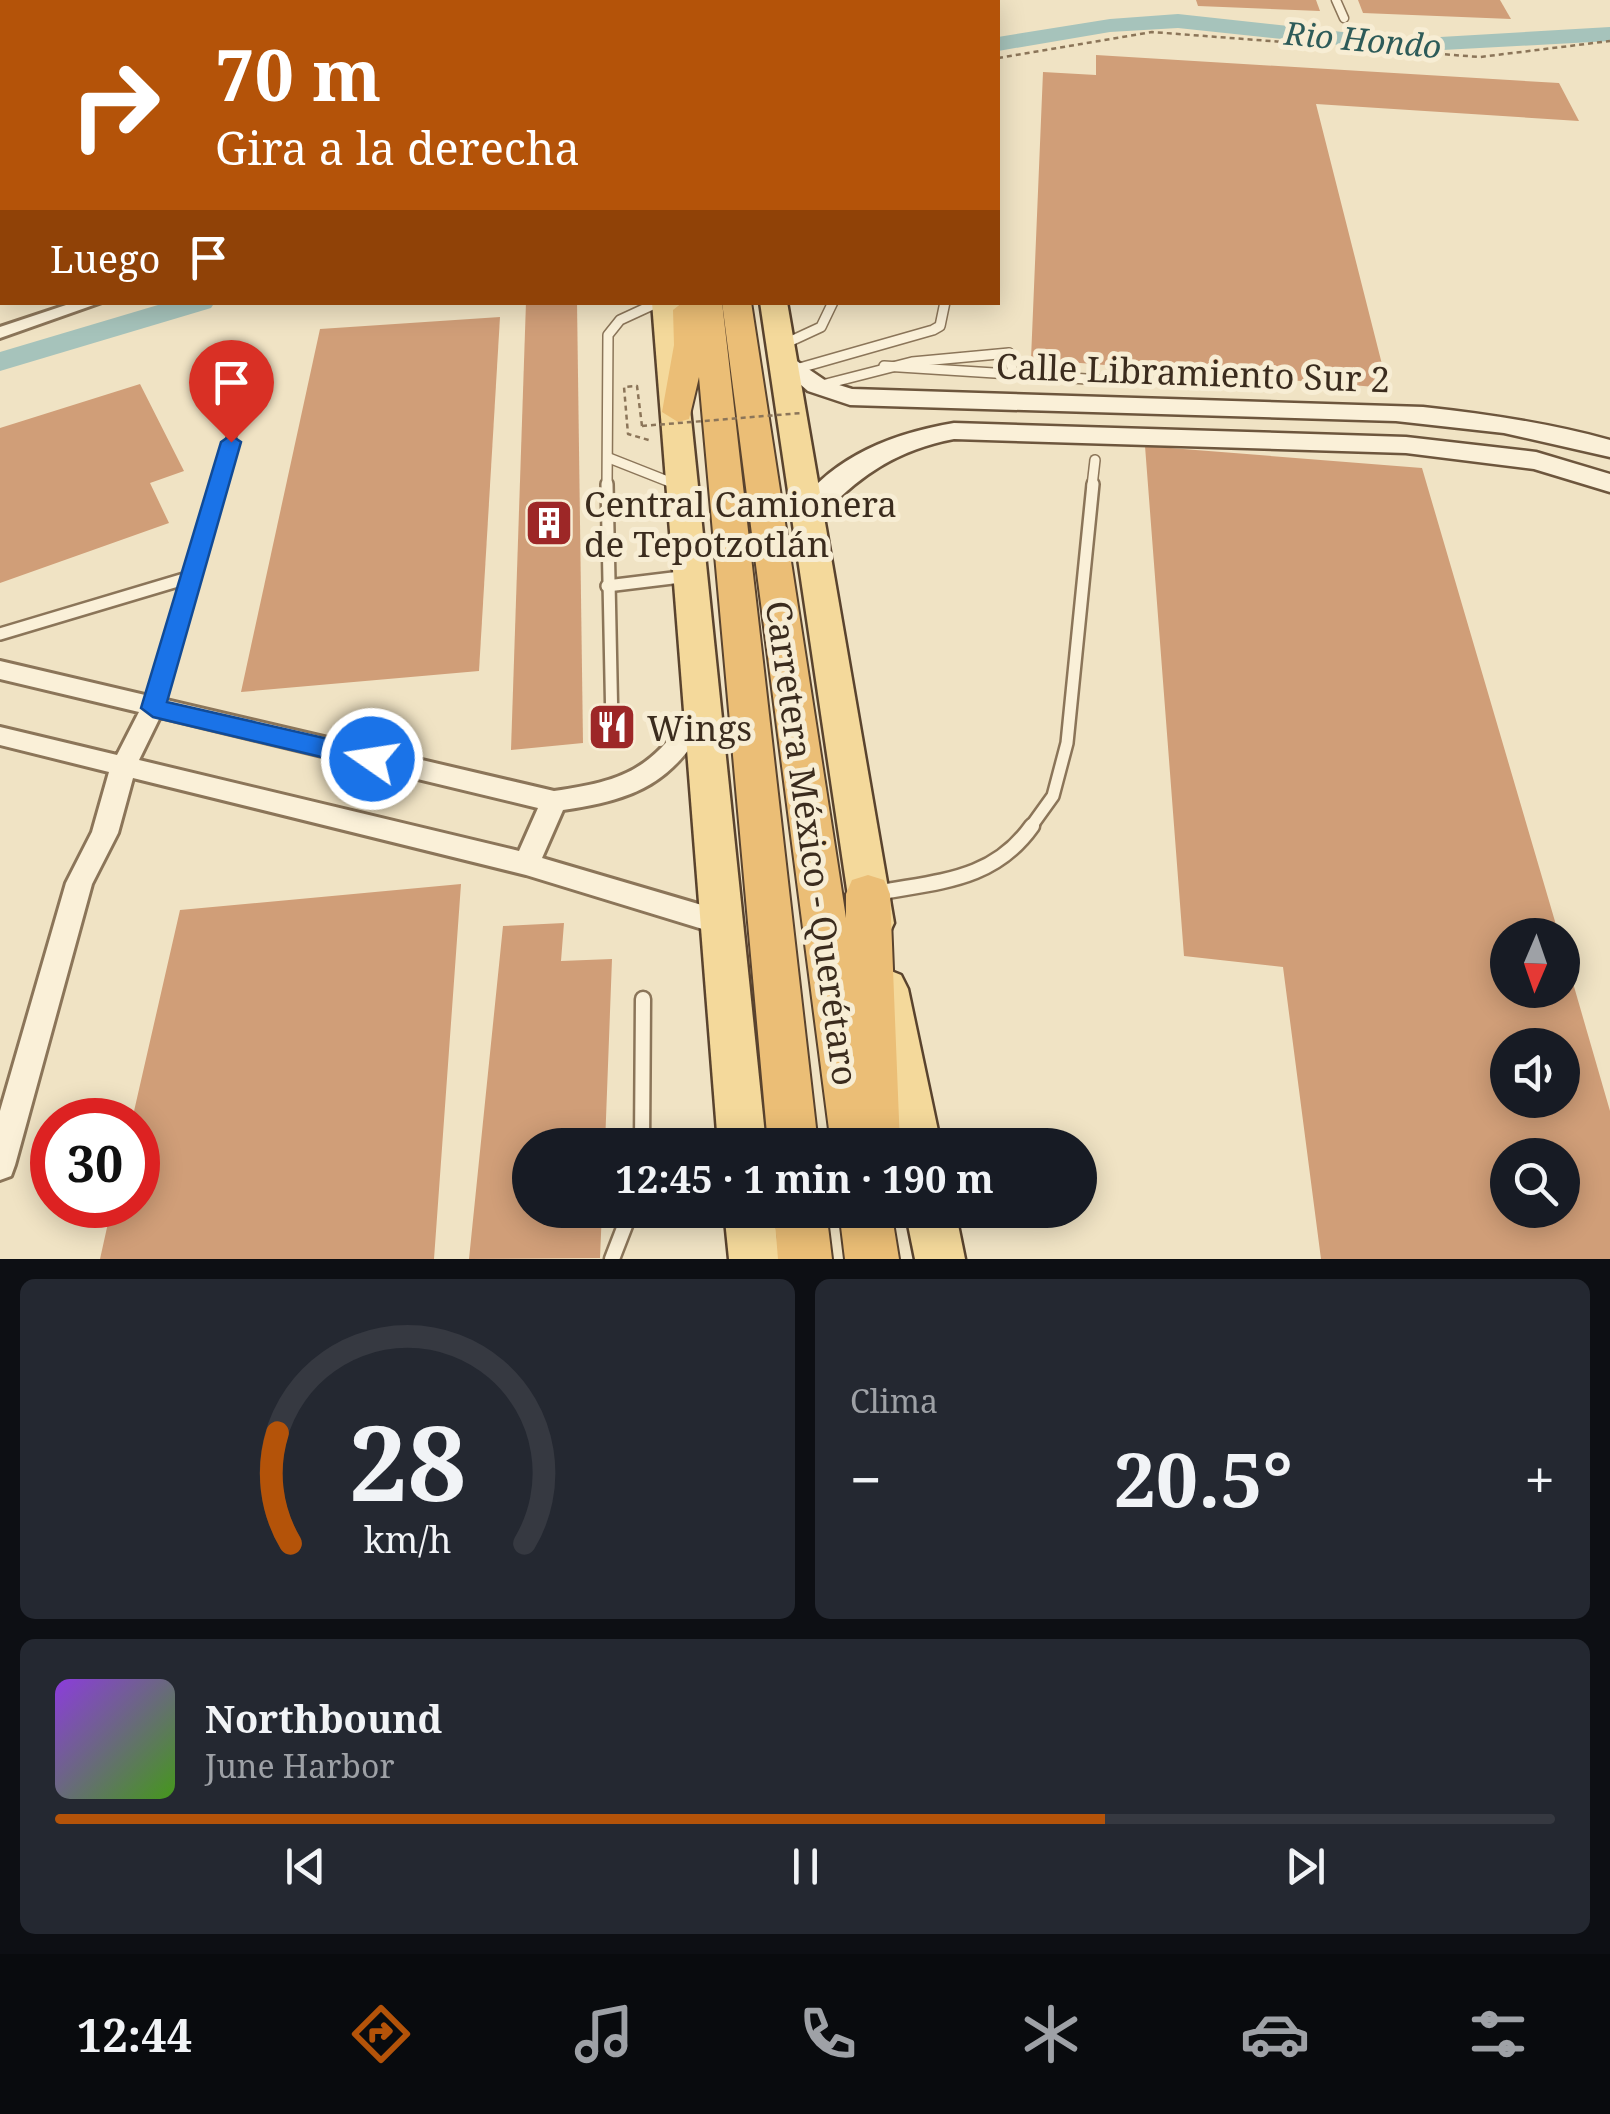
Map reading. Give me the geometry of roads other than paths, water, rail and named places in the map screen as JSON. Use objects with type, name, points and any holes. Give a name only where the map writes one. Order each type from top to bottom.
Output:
[{"type":"highway","points":[[678,412],[688,345],[688,305]]},
{"type":"highway","name":"Carretera México - Querétaro","points":[[707,305],[791,1128]]},
{"type":"highway","name":"Carretera México - Querétaro","points":[[736,305],[854,1128]]},
{"type":"highway","points":[[868,894],[875,1128]]},
{"type":"highway","points":[[802,1228],[805,1259]]},
{"type":"highway","points":[[868,1228],[872,1259]]},
{"type":"highway","points":[[872,1259],[873,1228]]},
{"type":"main road","points":[[662,305],[682,450],[740,1128]]},
{"type":"main road","points":[[774,305],[786,358],[868,894],[914,1128]]},
{"type":"main road","name":"Calle Libramiento Sur 2","points":[[786,358],[817,386],[850,397],[1478,419],[1558,433],[1610,449]]},
{"type":"main road","points":[[1072,403],[1078,433]]},
{"type":"main road","name":"Calle Libramiento Sur 2","points":[[809,511],[873,454],[909,438],[954,432],[1078,433],[1472,451],[1536,461],[1610,482]]},
{"type":"main road","points":[[934,1228],[940,1259]]},
{"type":"street","points":[[0,332],[85,305]]},
{"type":"street","points":[[0,670],[554,801],[606,794],[646,779],[679,752],[705,704]]},
{"type":"street","points":[[0,1165],[79,883],[105,833],[123,768],[153,708]]},
{"type":"street","points":[[0,736],[526,864],[722,923]]},
{"type":"street","points":[[526,864],[554,801]]},
{"type":"lane","points":[[1336,0],[1344,18]]},
{"type":"lane","points":[[612,727],[607,586],[608,336],[620,320],[655,305]]},
{"type":"lane","points":[[786,358],[830,320],[832,305]]},
{"type":"lane","points":[[786,358],[846,352],[930,334],[941,325],[944,305]]},
{"type":"lane","points":[[817,386],[884,366],[1009,353],[1013,374]]},
{"type":"lane","points":[[884,366],[1118,381]]},
{"type":"lane","points":[[153,708],[250,374]]},
{"type":"lane","points":[[609,458],[685,488]]},
{"type":"lane","points":[[868,894],[977,874],[1014,851],[1053,796],[1068,743],[1095,460]]},
{"type":"lane","points":[[607,586],[693,576]]},
{"type":"lane","points":[[0,634],[192,577]]},
{"type":"lane","points":[[642,1128],[643,999]]},
{"type":"lane","points":[[612,1259],[624,1228]]},
{"type":"waterway","name":"Rio Hondo","points":[[1000,44],[1110,26],[1178,21],[1406,46],[1610,34]]},
{"type":"waterway","name":"Rio Hondo","points":[[0,362],[191,305]]},
{"type":"place","name":"Central Camionera de Tepotzotlán","points":[[549,523]]},
{"type":"place","name":"Wings","points":[[612,727]]}]
